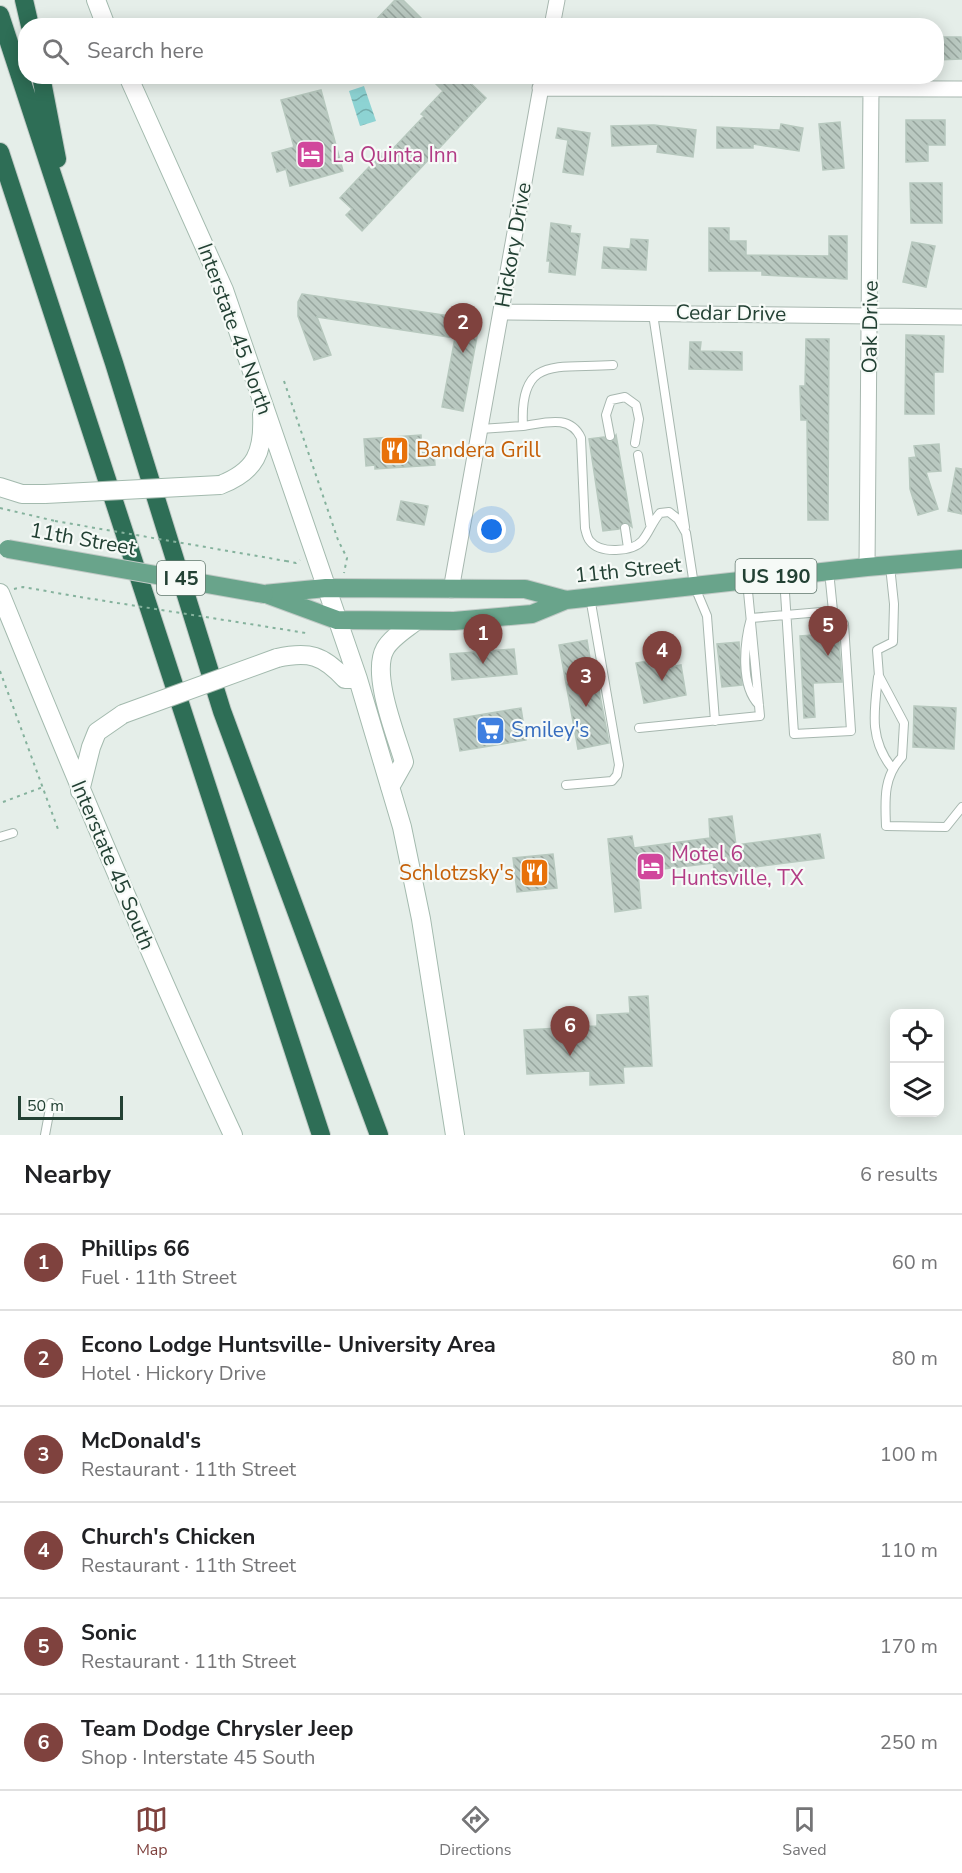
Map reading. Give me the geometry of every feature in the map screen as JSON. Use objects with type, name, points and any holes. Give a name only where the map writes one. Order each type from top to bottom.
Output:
[{"type":"highway","points":[[24,0],[28,18]]},
{"type":"highway","name":"I 45","points":[[0,15],[18,70]]},
{"type":"highway","name":"I 45","points":[[23,84],[114,363],[222,711],[378,1131]]},
{"type":"highway","points":[[43,84],[59,165],[114,363]]},
{"type":"highway","name":"I 45","points":[[0,152],[321,1135]]},
{"type":"main road","points":[[96,0],[103,18]]},
{"type":"main road","name":"Interstate 45 North","points":[[132,84],[224,290],[326,588]]},
{"type":"main road","points":[[0,487],[22,494],[45,494],[220,485],[240,477],[252,466],[260,449],[263,431],[261,399]]},
{"type":"main road","name":"11th Street","points":[[3,548],[264,594],[337,620],[416,621],[492,618],[539,611],[566,600],[784,575],[962,559]]},
{"type":"main road","points":[[326,588],[358,679],[402,826],[421,920],[455,1135]]},
{"type":"main road","name":"11th Street","points":[[264,594],[326,588],[525,589],[566,600]]},
{"type":"main road","name":"Interstate 45 South","points":[[0,593],[80,791],[186,1035],[233,1135]]},
{"type":"main road","points":[[492,618],[494,608],[499,605],[566,600]]},
{"type":"main road","points":[[390,787],[404,762],[381,676],[383,653],[387,646],[416,621]]},
{"type":"main road","points":[[80,791],[97,732],[123,714],[277,658],[298,654],[315,656],[330,663],[345,679],[358,679]]},
{"type":"street","points":[[554,18],[557,0]]},
{"type":"street","name":"Hickory Drive","points":[[451,590],[542,84]]},
{"type":"street","points":[[652,84],[962,89]]},
{"type":"street","name":"Oak Drive","points":[[867,567],[871,88]]},
{"type":"street","name":"Cedar Drive","points":[[501,312],[962,317]]},
{"type":"lane","points":[[653,312],[694,585],[707,616],[715,721]]},
{"type":"lane","points":[[523,426],[522,404],[530,378],[542,370],[613,365]]},
{"type":"lane","points":[[610,436],[607,405],[611,400],[625,397],[636,405],[639,418],[635,443]]},
{"type":"lane","points":[[480,429],[567,422],[576,428],[581,438],[585,528],[590,541],[597,547],[610,550],[628,549],[642,541],[650,524],[660,513],[669,512],[678,519],[686,533]]},
{"type":"lane","points":[[638,455],[650,524]]},
{"type":"lane","points":[[625,528],[628,549]]},
{"type":"lane","points":[[890,565],[894,604],[893,642],[877,650],[879,676],[874,710],[879,752],[892,768]]},
{"type":"lane","points":[[784,575],[794,734],[851,731],[844,624],[833,610],[829,571]]},
{"type":"lane","points":[[639,728],[760,716],[747,579]]},
{"type":"lane","points":[[566,785],[612,781],[617,775],[619,765],[590,597]]},
{"type":"lane","points":[[751,618],[833,610]]},
{"type":"lane","points":[[879,676],[904,723],[902,757],[892,768],[885,791],[886,826],[946,828],[962,807]]},
{"type":"lane","points":[[0,837],[14,833]]},
{"type":"lane","points":[[45,1135],[51,1103]]},
{"type":"path","points":[[284,381],[338,540],[345,551],[347,558],[344,573],[351,589]]},
{"type":"path","points":[[0,508],[56,521],[286,561]]},
{"type":"path","points":[[0,593],[23,586],[306,633]]},
{"type":"path","points":[[0,671],[59,832]]},
{"type":"path","points":[[3,802],[43,787]]},
{"type":"water","points":[[364,86],[376,121],[360,126],[349,91]]},
{"type":"building","points":[[395,0],[403,0],[421,18],[378,18]]},
{"type":"building","points":[[944,37],[961,37],[962,59],[944,60]]},
{"type":"building","points":[[436,84],[471,84],[486,98],[362,231],[346,215],[352,209],[340,198],[384,151],[388,154],[424,116],[421,114],[443,91]]},
{"type":"building","points":[[321,90],[343,171],[290,186],[286,169],[277,172],[272,153],[294,147],[281,100]]},
{"type":"building","points":[[906,120],[945,120],[945,145],[928,145],[928,161],[906,162]]},
{"type":"building","points":[[840,122],[844,168],[823,170],[819,124]]},
{"type":"building","points":[[781,124],[803,128],[799,151],[753,144],[753,148],[717,148],[717,127],[780,130]]},
{"type":"building","points":[[654,125],[696,130],[693,157],[657,152],[658,144],[612,146],[611,126]]},
{"type":"building","points":[[558,128],[590,133],[583,175],[563,172],[568,140],[556,138]]},
{"type":"building","points":[[910,183],[942,183],[942,223],[911,223]]},
{"type":"building","points":[[551,223],[571,226],[570,233],[580,234],[575,275],[549,272],[550,261],[547,261]]},
{"type":"building","points":[[709,228],[729,228],[729,241],[746,241],[746,255],[829,256],[829,236],[847,236],[847,279],[762,275],[762,271],[709,271]]},
{"type":"building","points":[[631,239],[648,240],[646,270],[602,268],[604,247],[630,249]]},
{"type":"building","points":[[912,242],[935,246],[926,287],[903,282]]},
{"type":"building","points":[[302,294],[471,319],[469,324],[479,326],[463,411],[442,407],[455,338],[317,317],[331,355],[314,360],[298,316],[298,302]]},
{"type":"building","points":[[906,335],[944,336],[943,372],[934,372],[934,414],[905,414]]},
{"type":"building","points":[[806,339],[829,339],[828,520],[808,520],[807,420],[801,420],[800,386],[805,386]]},
{"type":"building","points":[[690,342],[701,342],[700,351],[742,352],[742,370],[689,369]]},
{"type":"building","points":[[421,435],[422,453],[434,452],[435,465],[375,469],[375,465],[366,466],[364,439]]},
{"type":"building","points":[[616,435],[632,527],[625,522],[619,529],[603,531],[589,439],[604,437],[611,442]]},
{"type":"building","points":[[939,444],[941,471],[926,472],[938,509],[918,515],[910,489],[909,458],[916,457],[914,446]]},
{"type":"building","points":[[956,468],[962,469],[962,514],[948,511]]},
{"type":"building","points":[[401,501],[428,506],[424,525],[397,520]]},
{"type":"building","points":[[838,630],[842,682],[813,683],[815,717],[804,718],[800,636],[814,635],[814,631]]},
{"type":"building","points":[[587,640],[609,743],[578,749],[559,645]]},
{"type":"building","points":[[739,642],[742,685],[722,687],[717,644]]},
{"type":"building","points":[[514,649],[517,674],[452,680],[450,654]]},
{"type":"building","points":[[669,657],[671,667],[681,665],[686,695],[644,703],[636,663]]},
{"type":"building","points":[[914,706],[956,708],[954,749],[913,747]]},
{"type":"building","name":"Smiley's","points":[[521,708],[526,740],[460,751],[454,719]]},
{"type":"building","name":"Motel 6 Huntsville, TX","points":[[732,816],[736,845],[820,834],[824,858],[739,869],[740,878],[716,882],[713,863],[638,872],[641,908],[615,912],[608,839],[632,836],[634,848],[710,838],[709,819]]},
{"type":"building","name":"Schlotzsky's","points":[[553,854],[557,888],[517,892],[513,858]]},
{"type":"building","points":[[648,996],[652,1066],[623,1067],[624,1083],[590,1085],[590,1071],[527,1074],[524,1030],[597,1026],[597,1015],[630,1013],[629,997]]},
{"type":"place","name":"La Quinta Inn","points":[[311,155]]},
{"type":"place","name":"Econo Lodge Huntsville- University Area","points":[[463,353]]},
{"type":"place","name":"Bandera Grill","points":[[395,450]]},
{"type":"place","name":"Sonic","points":[[828,656]]},
{"type":"place","name":"Phillips 66","points":[[483,664]]},
{"type":"place","name":"Church's Chicken","points":[[662,681]]},
{"type":"place","name":"McDonald's","points":[[586,707]]},
{"type":"place","name":"Smiley's","points":[[490,730]]},
{"type":"place","name":"Motel 6 Huntsville, TX","points":[[650,866]]},
{"type":"place","name":"Schlotzsky's","points":[[535,873]]},
{"type":"place","name":"Team Dodge Chrysler Jeep","points":[[570,1056]]}]
